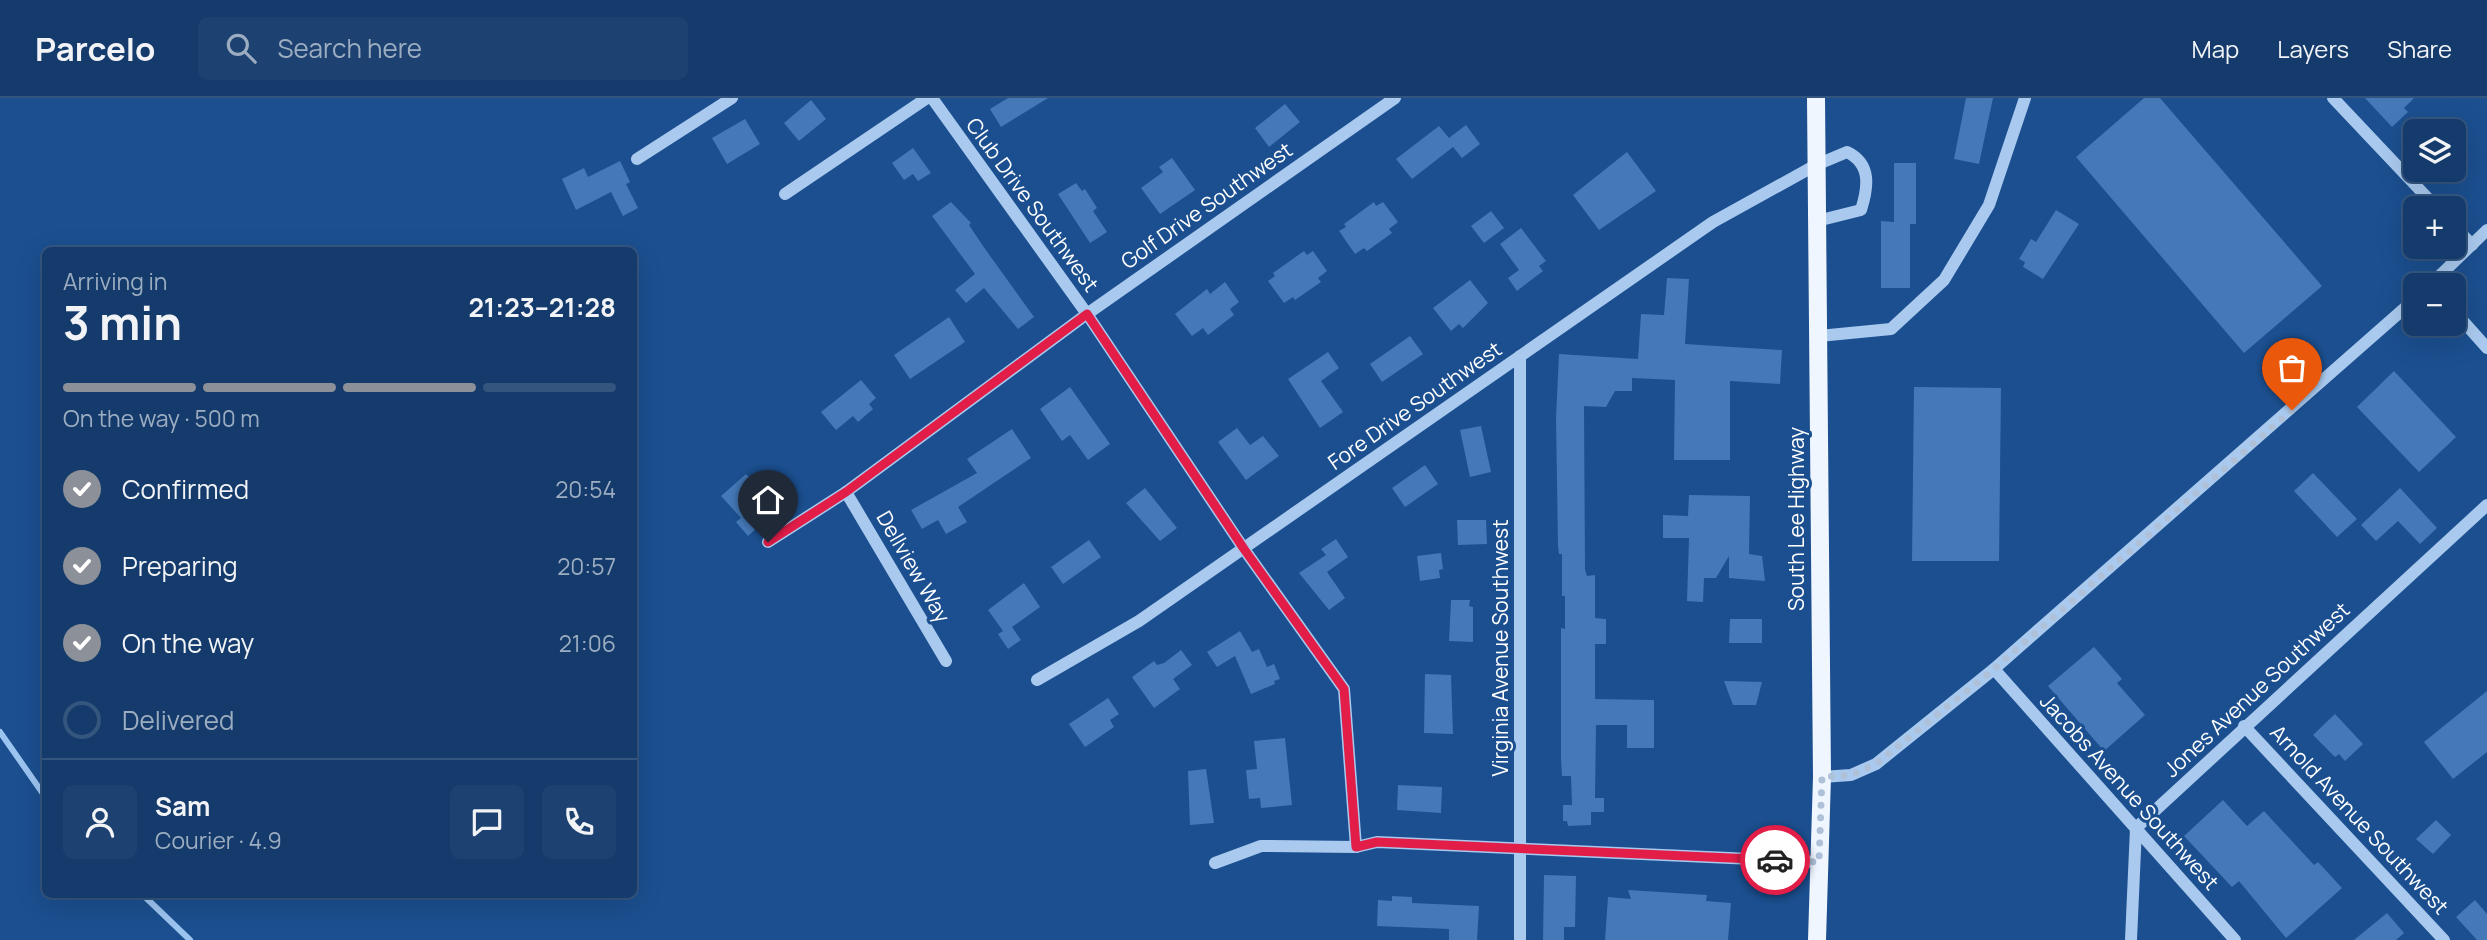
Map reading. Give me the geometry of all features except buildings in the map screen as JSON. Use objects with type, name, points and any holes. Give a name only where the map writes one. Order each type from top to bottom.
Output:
[{"type":"main road","name":"South Lee Highway","points":[[1816,98],[1822,777],[1817,940]]},
{"type":"street","points":[[637,159],[732,98]]},
{"type":"street","points":[[785,194],[927,98]]},
{"type":"street","name":"Club Drive Southwest","points":[[932,98],[1087,314],[1244,549],[1344,689],[1356,847]]},
{"type":"street","name":"Golf Drive Southwest","points":[[768,542],[846,492],[1087,314],[1395,98]]},
{"type":"street","points":[[1819,336],[1891,328],[1944,280],[1989,205],[2025,98]]},
{"type":"street","points":[[2333,98],[2426,196]]},
{"type":"street","name":"Fore Drive Southwest","points":[[1037,680],[1139,621],[1713,222],[1816,164],[1847,152],[1858,157],[1867,174],[1868,189],[1861,210],[1817,221]]},
{"type":"street","points":[[2443,273],[2487,230]]},
{"type":"street","points":[[2466,239],[2472,245]]},
{"type":"street","points":[[1822,777],[1851,775],[1876,764],[1994,669],[2403,310]]},
{"type":"street","points":[[2466,324],[2487,348]]},
{"type":"street","name":"Virginia Avenue Southwest","points":[[1520,356],[1520,940]]},
{"type":"street","name":"Dellview Way","points":[[846,492],[946,661]]},
{"type":"street","name":"Jones Avenue Southwest","points":[[2136,828],[2487,505]]},
{"type":"street","name":"Jacobs Avenue Southwest","points":[[1994,669],[2235,940]]},
{"type":"street","name":"Arnold Avenue Southwest","points":[[2244,726],[2445,940]]},
{"type":"street","points":[[2131,940],[2136,828]]},
{"type":"street","points":[[1215,863],[1261,846],[1356,847],[1377,842],[1819,862]]},
{"type":"waterway","points":[[0,732],[42,792]]},
{"type":"waterway","points":[[146,898],[190,940]]},
{"type":"way so far","points":[[1775,860],[1819,862],[1822,777],[1851,775],[1876,764],[1994,669],[2292,410]]},
{"type":"route","points":[[768,542],[846,492],[1087,314],[1244,549],[1344,689],[1356,847],[1377,842],[1775,860]]}]
